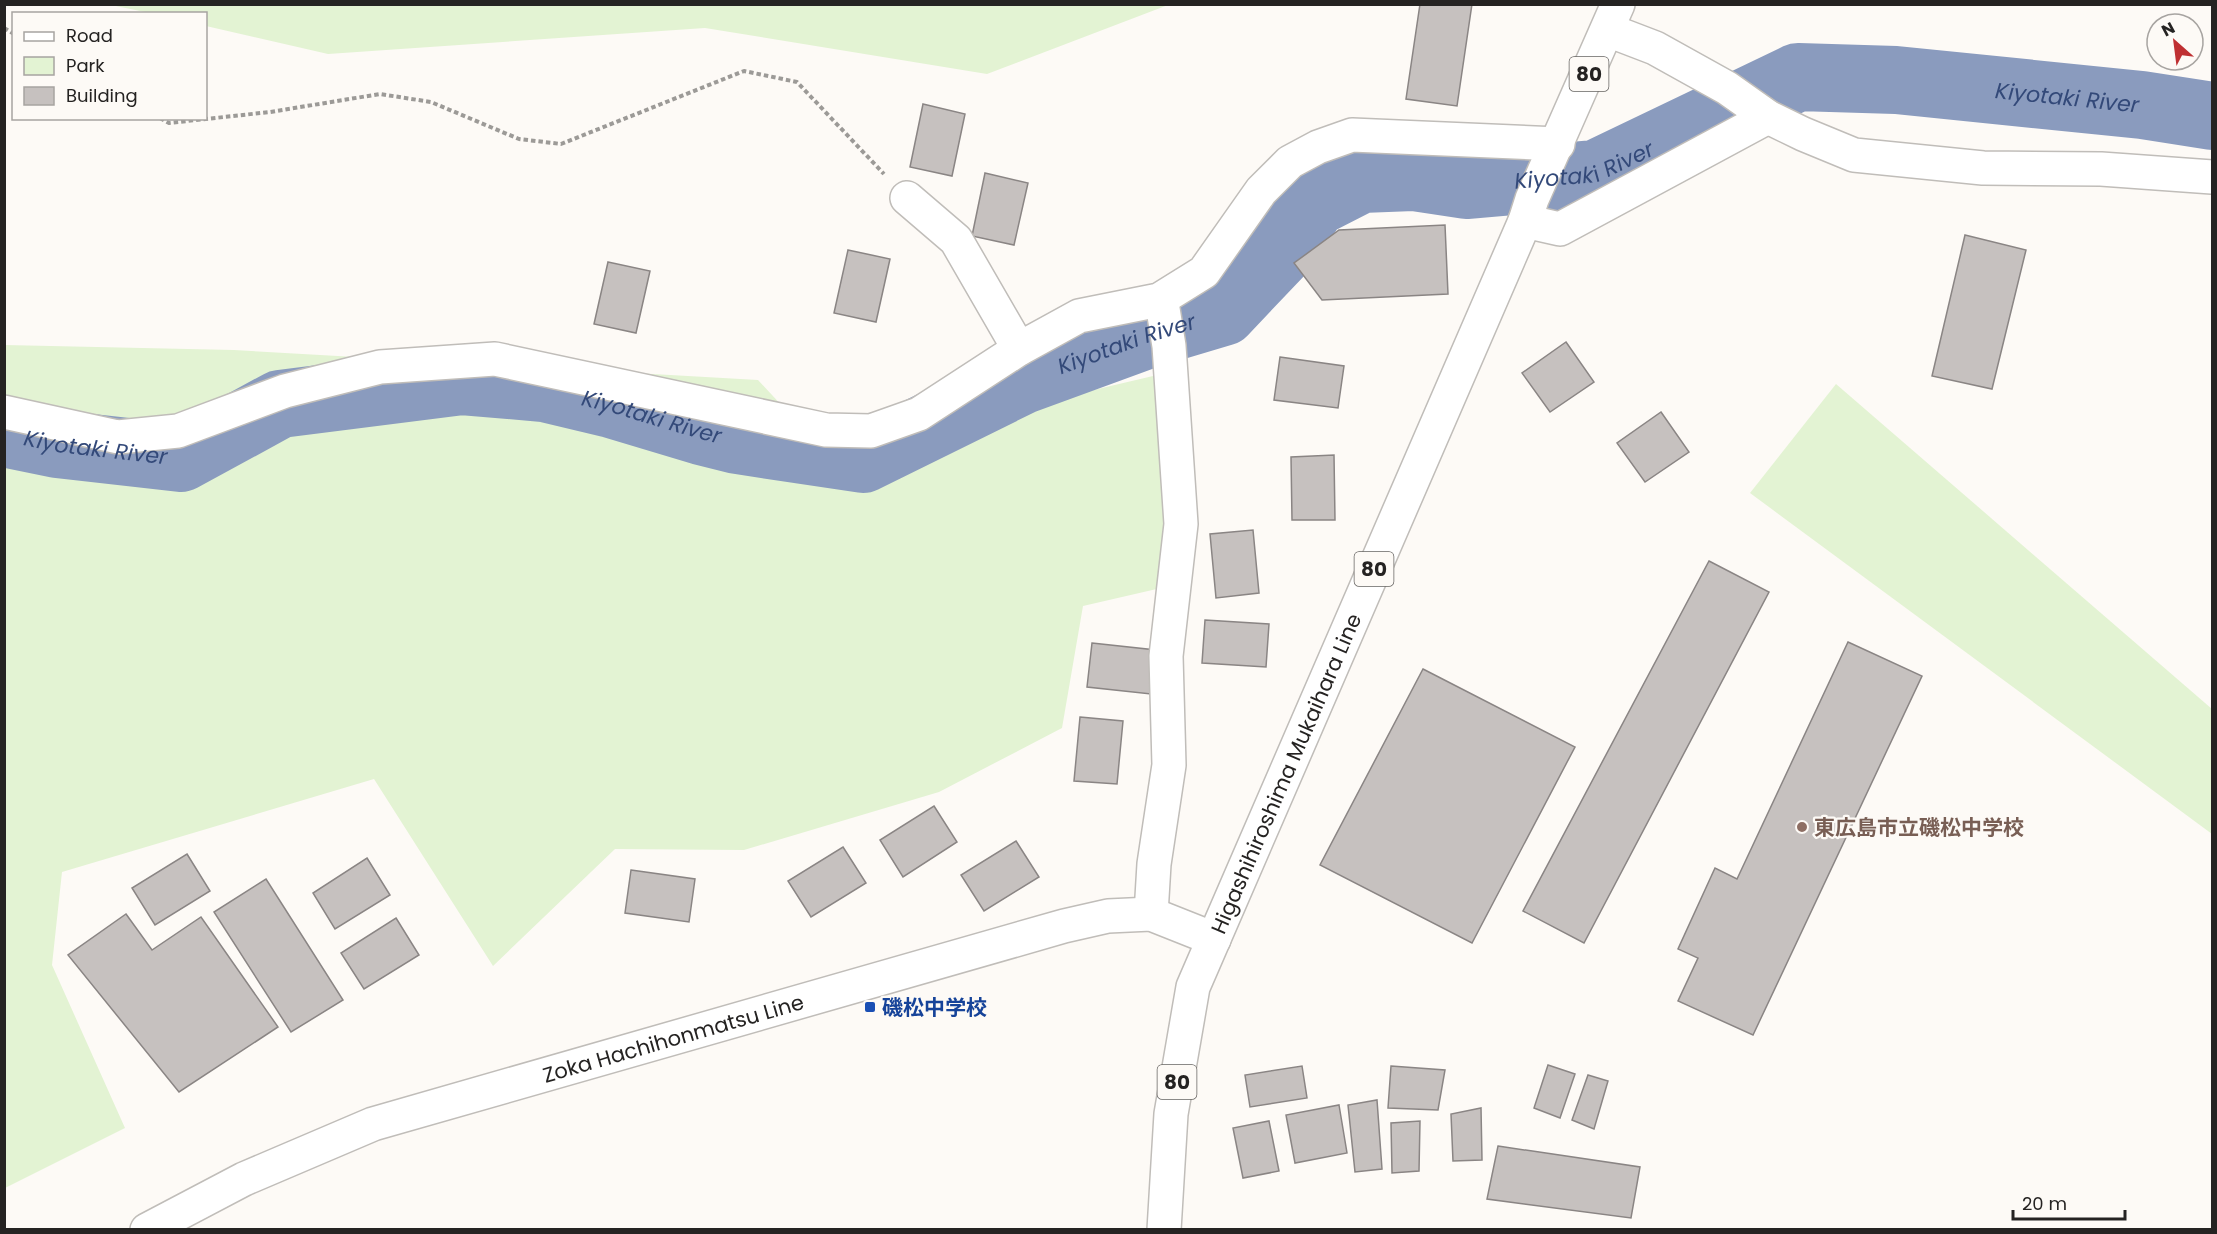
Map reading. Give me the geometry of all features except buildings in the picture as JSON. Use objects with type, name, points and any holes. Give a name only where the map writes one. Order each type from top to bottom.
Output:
[{"type":"street","points":[[1613,17],[1655,48],[1727,88],[1768,117],[1854,154],[1983,168],[2101,169],[2212,177]]},
{"type":"street","name":"Higashihiroshima Mukaihara Line","points":[[1164,1230],[1171,1114],[1193,987],[1613,17]]},
{"type":"street","points":[[1528,210],[1560,229],[1768,117]]},
{"type":"street","points":[[4,412],[118,437],[177,431],[285,391],[380,367],[495,359],[826,430],[871,431],[919,414],[1019,349],[1079,316],[1161,304],[1204,272],[1261,191],[1290,162],[1318,147],[1352,135],[1558,144]]},
{"type":"street","points":[[907,198],[956,240],[1019,349]]},
{"type":"street","points":[[1151,914],[1154,864],[1169,765],[1166,656],[1181,524],[1168,346],[1161,304]]},
{"type":"street","name":"Zoka Hachihonmatsu Line","points":[[147,1230],[244,1179],[373,1124],[1064,926],[1108,916],[1151,914],[1214,939]]},
{"type":"path","points":[[207,119],[270,112],[380,94],[431,102],[519,139],[561,144],[744,71],[797,82],[907,198]]},
{"type":"path","points":[[164,120],[169,123],[197,120]]},
{"type":"green space","points":[[111,5],[1168,5],[987,74],[705,28],[328,54],[207,26],[207,12],[145,12]]},
{"type":"green space","points":[[5,345],[234,350],[758,380],[826,453],[1170,372],[1174,585],[1083,606],[1062,728],[939,792],[744,850],[615,849],[493,966],[374,779],[62,872],[52,965],[125,1128],[5,1188]]},
{"type":"green space","points":[[1836,384],[2212,709],[2212,834],[1750,493]]},
{"type":"waterway","name":"Kiyotaki River","points":[[4,433],[57,444],[181,458],[280,404],[462,381],[544,388],[611,404],[737,440],[863,459],[1023,380],[1146,335],[1223,312],[1278,254],[1314,203],[1361,179],[1413,177],[1466,185],[1596,174],[1798,77],[1896,80],[2142,105],[2212,116]]},
{"type":"place","name":"東広島市立磯松中学校","points":[[1802,827]]},
{"type":"place","name":"磯松中学校","points":[[870,1007]]}]
